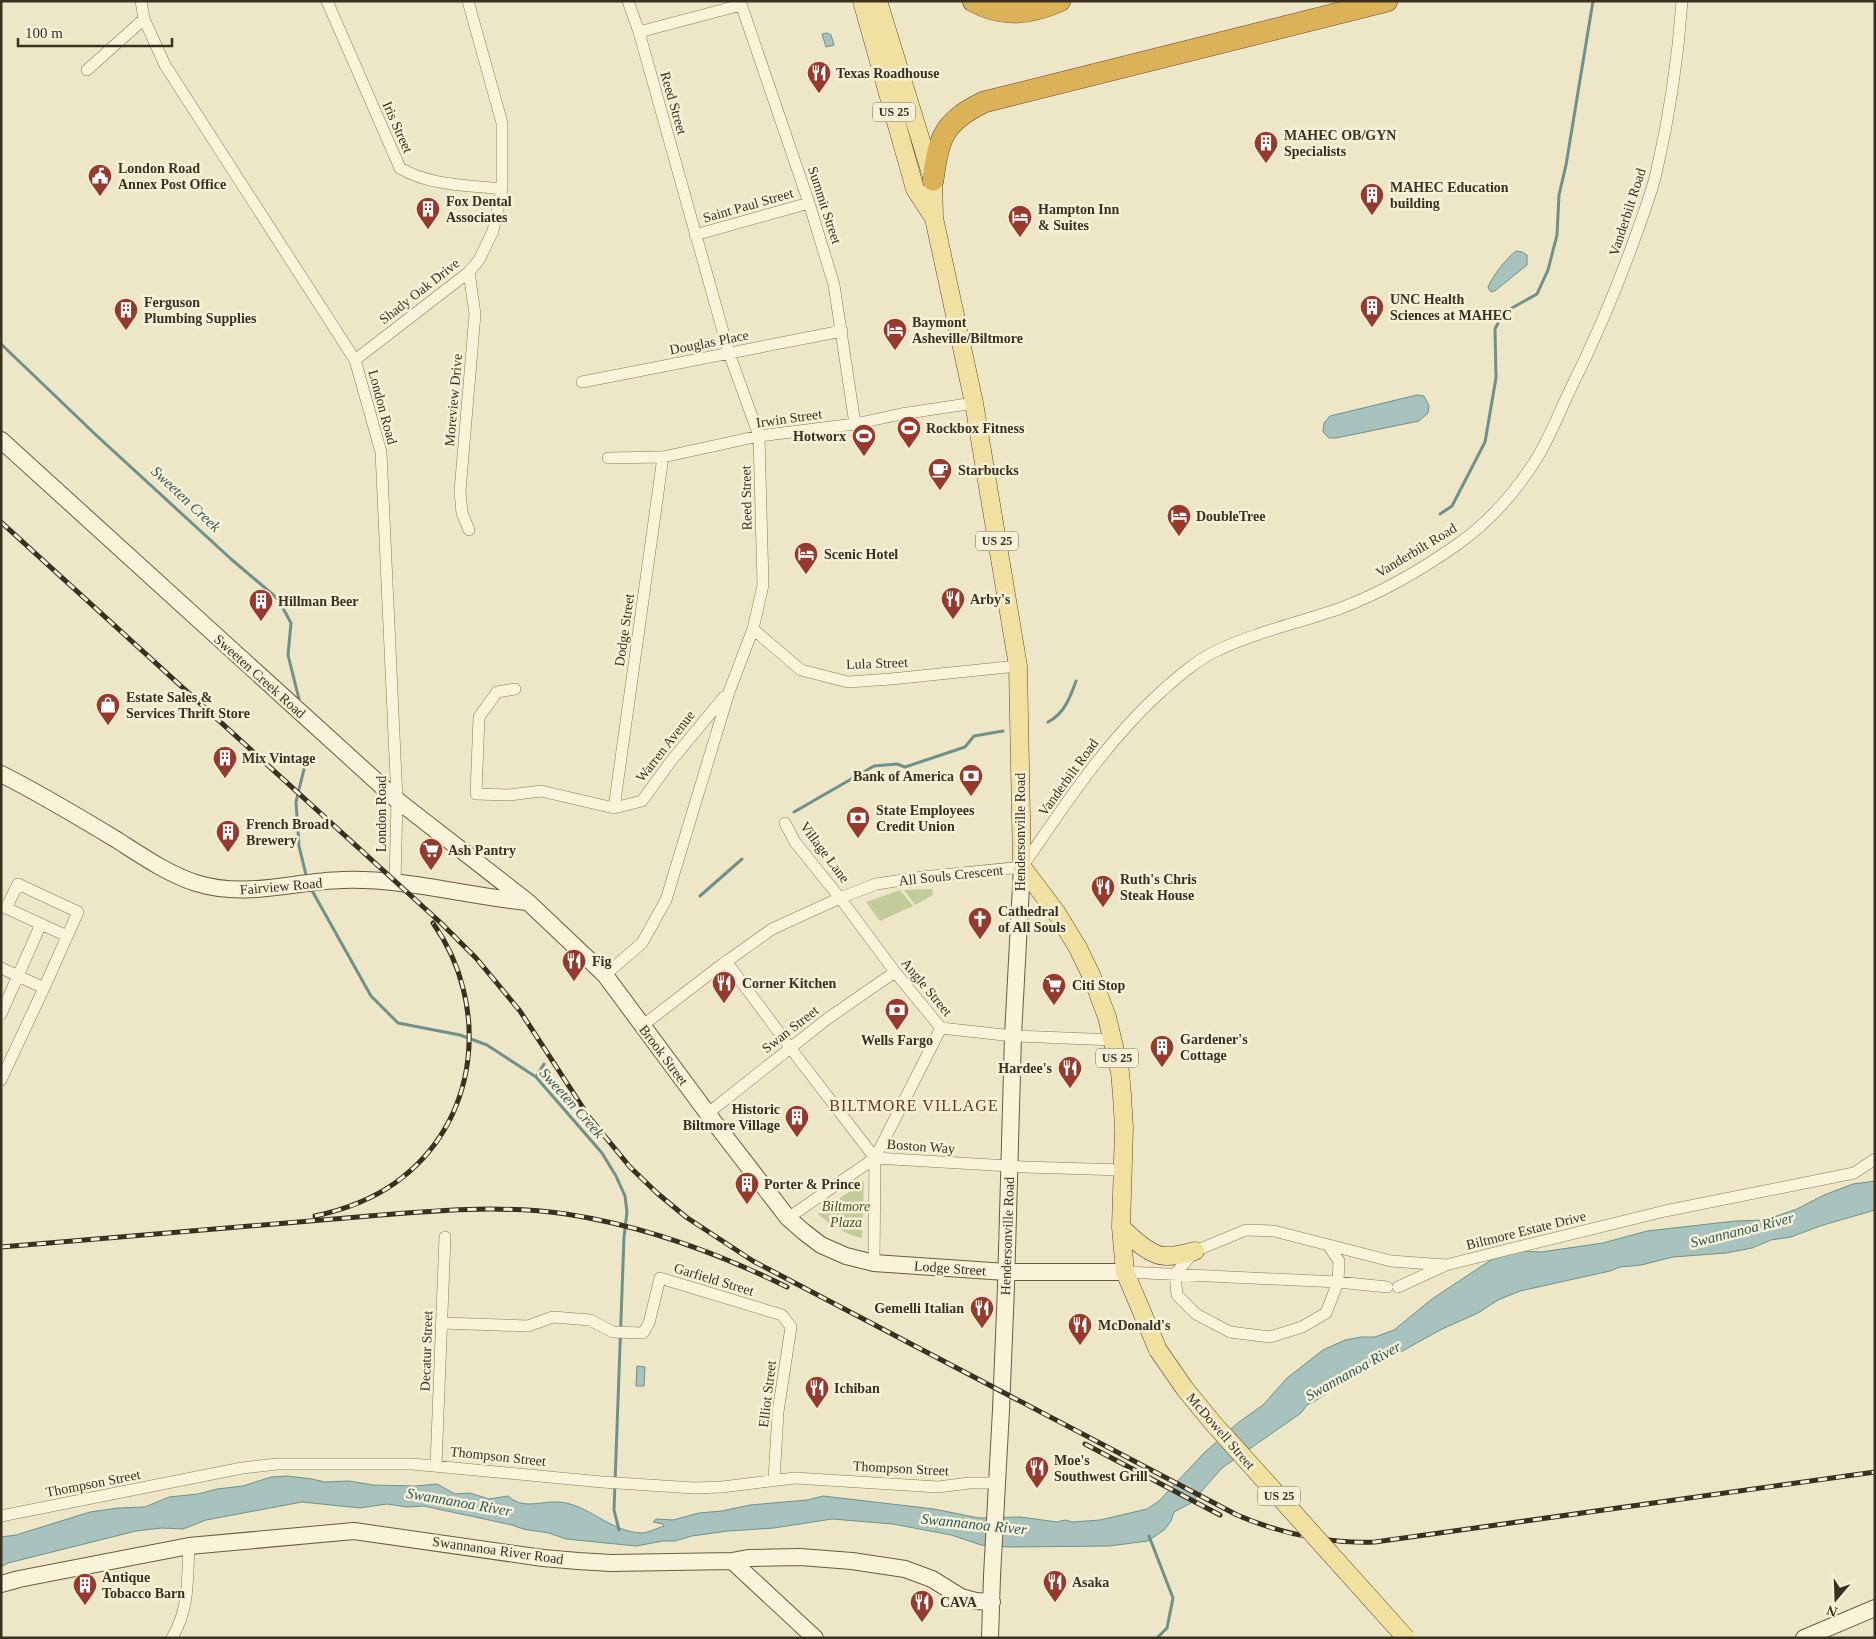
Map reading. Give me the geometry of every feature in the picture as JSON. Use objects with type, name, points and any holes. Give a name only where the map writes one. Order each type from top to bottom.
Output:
[{"type":"highway","points":[[973,1],[1000,12],[1020,13],[1040,10],[1060,1]]},
{"type":"highway","points":[[933,180],[938,146],[946,132],[956,119],[984,102],[1388,1]]},
{"type":"main road","name":"Hendersonville Road","points":[[862,1],[915,188],[934,218]]},
{"type":"main road","name":"Hendersonville Road","points":[[878,1],[933,180],[934,218],[974,403],[1018,666],[1022,867],[1013,1036],[1001,1410],[990,1638]]},
{"type":"main road","name":"Sweeten Creek Road","points":[[1,440],[397,800],[528,902]]},
{"type":"main road","name":"Fairview Road","points":[[1,774],[62,807],[175,875],[216,888],[242,891],[343,880],[396,882],[528,902]]},
{"type":"main road","name":"All Souls Crescent","points":[[1022,867],[1056,912],[1078,948],[1099,994],[1114,1040],[1120,1072],[1124,1128],[1121,1227],[1125,1272]]},
{"type":"main road","name":"Brook Street","points":[[528,902],[605,975],[707,1114],[788,1218]]},
{"type":"main road","name":"Lodge Street","points":[[788,1218],[821,1244],[846,1256],[874,1263],[1006,1272],[1125,1272]]},
{"type":"main road","points":[[1121,1227],[1136,1242],[1156,1254],[1166,1256],[1195,1251]]},
{"type":"main road","name":"McDowell Street","points":[[1125,1272],[1158,1350],[1185,1389],[1212,1422],[1406,1638]]},
{"type":"main road","name":"Swannanoa River Road","points":[[1,1584],[189,1546],[354,1531],[561,1559],[611,1563],[732,1561],[748,1558],[800,1557],[852,1561],[905,1568],[932,1579],[961,1597],[976,1601],[992,1602]]},
{"type":"main road","points":[[732,1561],[815,1638]]},
{"type":"main road","points":[[1804,1638],[1875,1608]]},
{"type":"street","name":"London Road","points":[[140,1],[144,19],[165,65],[355,360],[381,452],[397,800],[396,882]]},
{"type":"street","name":"Iris Street","points":[[326,1],[400,168],[427,180],[502,189]]},
{"type":"street","name":"Shady Oak Drive","points":[[355,360],[469,272],[478,260],[493,231],[502,189],[502,123],[468,1]]},
{"type":"street","name":"Reed Street","points":[[605,975],[642,943],[666,900],[728,692],[753,628],[763,585],[759,436],[729,353],[639,32],[628,1]]},
{"type":"street","name":"Vanderbilt Road","points":[[1022,867],[1087,774],[1124,728],[1145,706],[1182,673],[1213,652],[1250,636],[1354,602],[1415,571],[1480,527],[1516,487],[1537,458],[1590,351],[1640,223],[1655,176],[1667,120],[1680,30],[1682,1]]},
{"type":"street","points":[[639,32],[740,3]]},
{"type":"street","name":"Summit Street","points":[[740,3],[809,203],[834,284],[855,424]]},
{"type":"street","points":[[87,70],[144,19]]},
{"type":"street","name":"Saint Paul Street","points":[[695,235],[809,203]]},
{"type":"street","name":"Moreview Drive","points":[[468,530],[462,513],[460,491],[475,314],[469,272]]},
{"type":"street","name":"Douglas Place","points":[[582,382],[842,332]]},
{"type":"street","name":"Irwin Street","points":[[608,458],[664,457],[759,436],[855,424],[902,414],[974,403]]},
{"type":"street","name":"Dodge Street","points":[[614,808],[664,457]]},
{"type":"street","name":"Lula Street","points":[[753,628],[801,670],[848,682],[1018,666]]},
{"type":"street","name":"Warren Avenue","points":[[515,689],[497,692],[479,717],[476,794],[508,795],[541,791],[614,808],[642,800],[671,761],[728,692]]},
{"type":"street","name":"Village Lane","points":[[786,823],[795,842],[840,898]]},
{"type":"street","name":"All Souls Crescent","points":[[642,1026],[673,1000],[772,930],[840,898],[876,884],[923,877],[1022,867]]},
{"type":"street","points":[[1,1080],[68,936],[78,912],[18,884],[6,908],[68,936]]},
{"type":"street","name":"Angle Street","points":[[840,898],[895,972],[941,1028],[1013,1036],[1114,1040]]},
{"type":"street","points":[[1,1014],[41,924]]},
{"type":"street","name":"Boston Way","points":[[726,962],[876,1158],[1009,1166],[1122,1170]]},
{"type":"street","points":[[1,968],[44,988]]},
{"type":"street","name":"Swan Street","points":[[707,1114],[827,1019],[895,972]]},
{"type":"street","points":[[874,1263],[876,1158],[941,1028]]},
{"type":"street","points":[[788,1218],[876,1158]]},
{"type":"street","name":"Biltmore Estate Drive","points":[[1125,1272],[1338,1282],[1393,1287],[1446,1265],[1665,1211],[1854,1173],[1875,1159]]},
{"type":"street","points":[[1328,1245],[1339,1260],[1338,1282],[1326,1313],[1302,1327],[1270,1337],[1230,1332],[1196,1314],[1177,1296],[1175,1274],[1195,1251],[1246,1230],[1274,1231],[1391,1261],[1446,1265]]},
{"type":"street","name":"Decatur Street","points":[[436,1465],[446,1237]]},
{"type":"street","name":"Garfield Street","points":[[442,1323],[528,1326],[554,1317],[590,1320],[613,1332],[643,1333],[649,1323],[660,1278],[782,1315]]},
{"type":"street","name":"Elliot Street","points":[[774,1480],[778,1412],[791,1327],[782,1315]]},
{"type":"street","name":"Thompson Street","points":[[1,1516],[260,1465],[392,1463],[436,1465],[602,1482],[694,1488],[722,1487],[774,1480],[819,1479],[938,1487],[969,1483],[996,1483]]},
{"type":"street","points":[[172,1638],[186,1606],[189,1546]]},
{"type":"green space","points":[[932,889],[933,895],[915,905],[904,890]]},
{"type":"green space","points":[[900,890],[913,906],[880,921],[866,902]]},
{"type":"green space","name":"Biltmore Plaza","points":[[864,1181],[862,1238],[838,1229],[818,1214]]},
{"type":"water","points":[[827,33],[831,35],[834,45],[826,47],[822,34]]},
{"type":"water","points":[[1516,251],[1527,255],[1527,265],[1496,290],[1490,291],[1488,287],[1493,277]]},
{"type":"water","points":[[1417,395],[1424,396],[1429,406],[1428,413],[1419,421],[1336,438],[1329,438],[1323,432],[1324,423],[1330,416]]},
{"type":"water","name":"Swannanoa River","points":[[1875,1181],[1875,1210],[1820,1226],[1791,1237],[1771,1240],[1752,1248],[1726,1253],[1673,1257],[1641,1265],[1620,1267],[1610,1271],[1520,1291],[1498,1300],[1478,1313],[1442,1329],[1395,1355],[1366,1364],[1351,1373],[1320,1398],[1307,1405],[1301,1413],[1222,1468],[1191,1503],[1174,1512],[1171,1521],[1164,1530],[1148,1541],[1109,1546],[1009,1547],[981,1545],[951,1535],[893,1524],[832,1519],[774,1528],[728,1531],[636,1546],[566,1539],[549,1533],[523,1529],[424,1506],[407,1507],[387,1504],[360,1508],[302,1502],[206,1520],[183,1529],[162,1528],[136,1531],[8,1563],[1,1567],[1,1537],[16,1535],[90,1512],[145,1507],[169,1497],[243,1486],[271,1477],[287,1476],[325,1482],[349,1481],[373,1485],[416,1486],[437,1484],[455,1494],[470,1493],[489,1499],[508,1496],[520,1503],[526,1504],[559,1502],[580,1508],[620,1528],[642,1533],[664,1526],[663,1524],[653,1522],[656,1519],[673,1520],[699,1513],[722,1511],[750,1505],[807,1500],[823,1496],[934,1509],[979,1518],[1021,1517],[1057,1522],[1065,1520],[1073,1522],[1100,1520],[1147,1509],[1159,1501],[1204,1453],[1239,1422],[1263,1405],[1287,1378],[1323,1350],[1345,1340],[1375,1337],[1394,1330],[1432,1299],[1506,1250],[1541,1252],[1603,1243],[1647,1231],[1735,1221],[1765,1220],[1797,1209],[1824,1195],[1853,1184]]},
{"type":"water","points":[[637,1366],[645,1367],[644,1386],[636,1386]]},
{"type":"waterway","points":[[1440,514],[1452,506],[1485,442],[1496,378],[1495,329],[1503,313],[1537,294],[1548,270],[1557,235],[1559,195],[1566,165],[1593,1]]},
{"type":"waterway","name":"Sweeten Creek","points":[[1,344],[96,435],[231,559],[278,599],[291,623],[288,655],[299,699]]},
{"type":"waterway","points":[[1048,722],[1054,719],[1062,710],[1069,699],[1076,681]]},
{"type":"waterway","points":[[794,812],[874,766],[897,764],[905,767],[965,747],[974,736],[1003,731]]},
{"type":"waterway","name":"Sweeten Creek","points":[[304,769],[296,802],[299,846],[307,879]]},
{"type":"waterway","points":[[700,896],[742,859]]},
{"type":"waterway","name":"Sweeten Creek","points":[[310,887],[371,996],[398,1023],[460,1035],[487,1045],[536,1077],[602,1153],[616,1176],[625,1196],[627,1212],[624,1237],[614,1510],[619,1530]]},
{"type":"waterway","points":[[536,1077],[544,1064]]},
{"type":"waterway","points":[[1149,1536],[1173,1598],[1167,1628],[1157,1638]]},
{"type":"railway","points":[[1,522],[442,924],[476,958],[520,1011],[589,1117],[630,1167],[686,1217],[753,1261],[1237,1515],[1271,1528],[1304,1536],[1339,1541],[1375,1542],[1875,1472]]},
{"type":"railway","points":[[315,1216],[356,1204],[395,1183],[423,1158],[445,1129],[460,1096],[468,1061],[469,1025],[463,990],[452,955],[433,923]]},
{"type":"railway","points":[[1,1247],[421,1212],[508,1209],[566,1214],[651,1233],[706,1252],[787,1287]]},
{"type":"railway","points":[[1085,1444],[1220,1515]]},
{"type":"place","name":"Texas Roadhouse","points":[[819,94]]},
{"type":"place","name":"MAHEC OB/GYN Specialists","points":[[1266,164]]},
{"type":"place","name":"London Road Annex Post Office","points":[[100,197]]},
{"type":"place","name":"MAHEC Education building","points":[[1372,216]]},
{"type":"place","name":"Fox Dental Associates","points":[[428,230]]},
{"type":"place","name":"Hampton Inn & Suites","points":[[1020,238]]},
{"type":"place","name":"UNC Health Sciences at MAHEC","points":[[1372,328]]},
{"type":"place","name":"Ferguson Plumbing Supplies","points":[[126,331]]},
{"type":"place","name":"Baymont Asheville/Biltmore","points":[[895,351]]},
{"type":"place","name":"Rockbox Fitness","points":[[909,449]]},
{"type":"place","name":"Hotworx","points":[[864,457]]},
{"type":"place","name":"Starbucks","points":[[940,491]]},
{"type":"place","name":"DoubleTree","points":[[1179,537]]},
{"type":"place","name":"Scenic Hotel","points":[[806,575]]},
{"type":"place","name":"Arby's","points":[[953,620]]},
{"type":"place","name":"Hillman Beer","points":[[261,622]]},
{"type":"place","name":"Estate Sales & Services Thrift Store","points":[[108,726]]},
{"type":"place","name":"Mix Vintage","points":[[225,779]]},
{"type":"place","name":"Bank of America","points":[[971,797]]},
{"type":"place","name":"State Employees Credit Union","points":[[858,839]]},
{"type":"place","name":"French Broad Brewery","points":[[228,853]]},
{"type":"place","name":"Ash Pantry","points":[[431,871]]},
{"type":"place","name":"Ruth's Chris Steak House","points":[[1103,908]]},
{"type":"place","name":"Cathedral of All Souls","points":[[980,940]]},
{"type":"place","name":"Fig","points":[[574,982]]},
{"type":"place","name":"Corner Kitchen","points":[[724,1004]]},
{"type":"place","name":"Citi Stop","points":[[1054,1006]]},
{"type":"place","name":"Wells Fargo","points":[[897,1031]]},
{"type":"place","name":"Gardener's Cottage","points":[[1162,1068]]},
{"type":"place","name":"Hardee's","points":[[1070,1089]]},
{"type":"place","name":"Historic Biltmore Village","points":[[797,1138]]},
{"type":"place","name":"Porter & Prince","points":[[747,1205]]},
{"type":"place","name":"Gemelli Italian","points":[[982,1329]]},
{"type":"place","name":"McDonald's","points":[[1080,1346]]},
{"type":"place","name":"Ichiban","points":[[817,1409]]},
{"type":"place","name":"Moe's Southwest Grill","points":[[1037,1489]]},
{"type":"place","name":"Asaka","points":[[1055,1603]]},
{"type":"place","name":"Antique Tobacco Barn","points":[[85,1606]]},
{"type":"place","name":"CAVA","points":[[922,1623]]},
{"type":"district","name":"BILTMORE VILLAGE","points":[[914,1105]]}]
